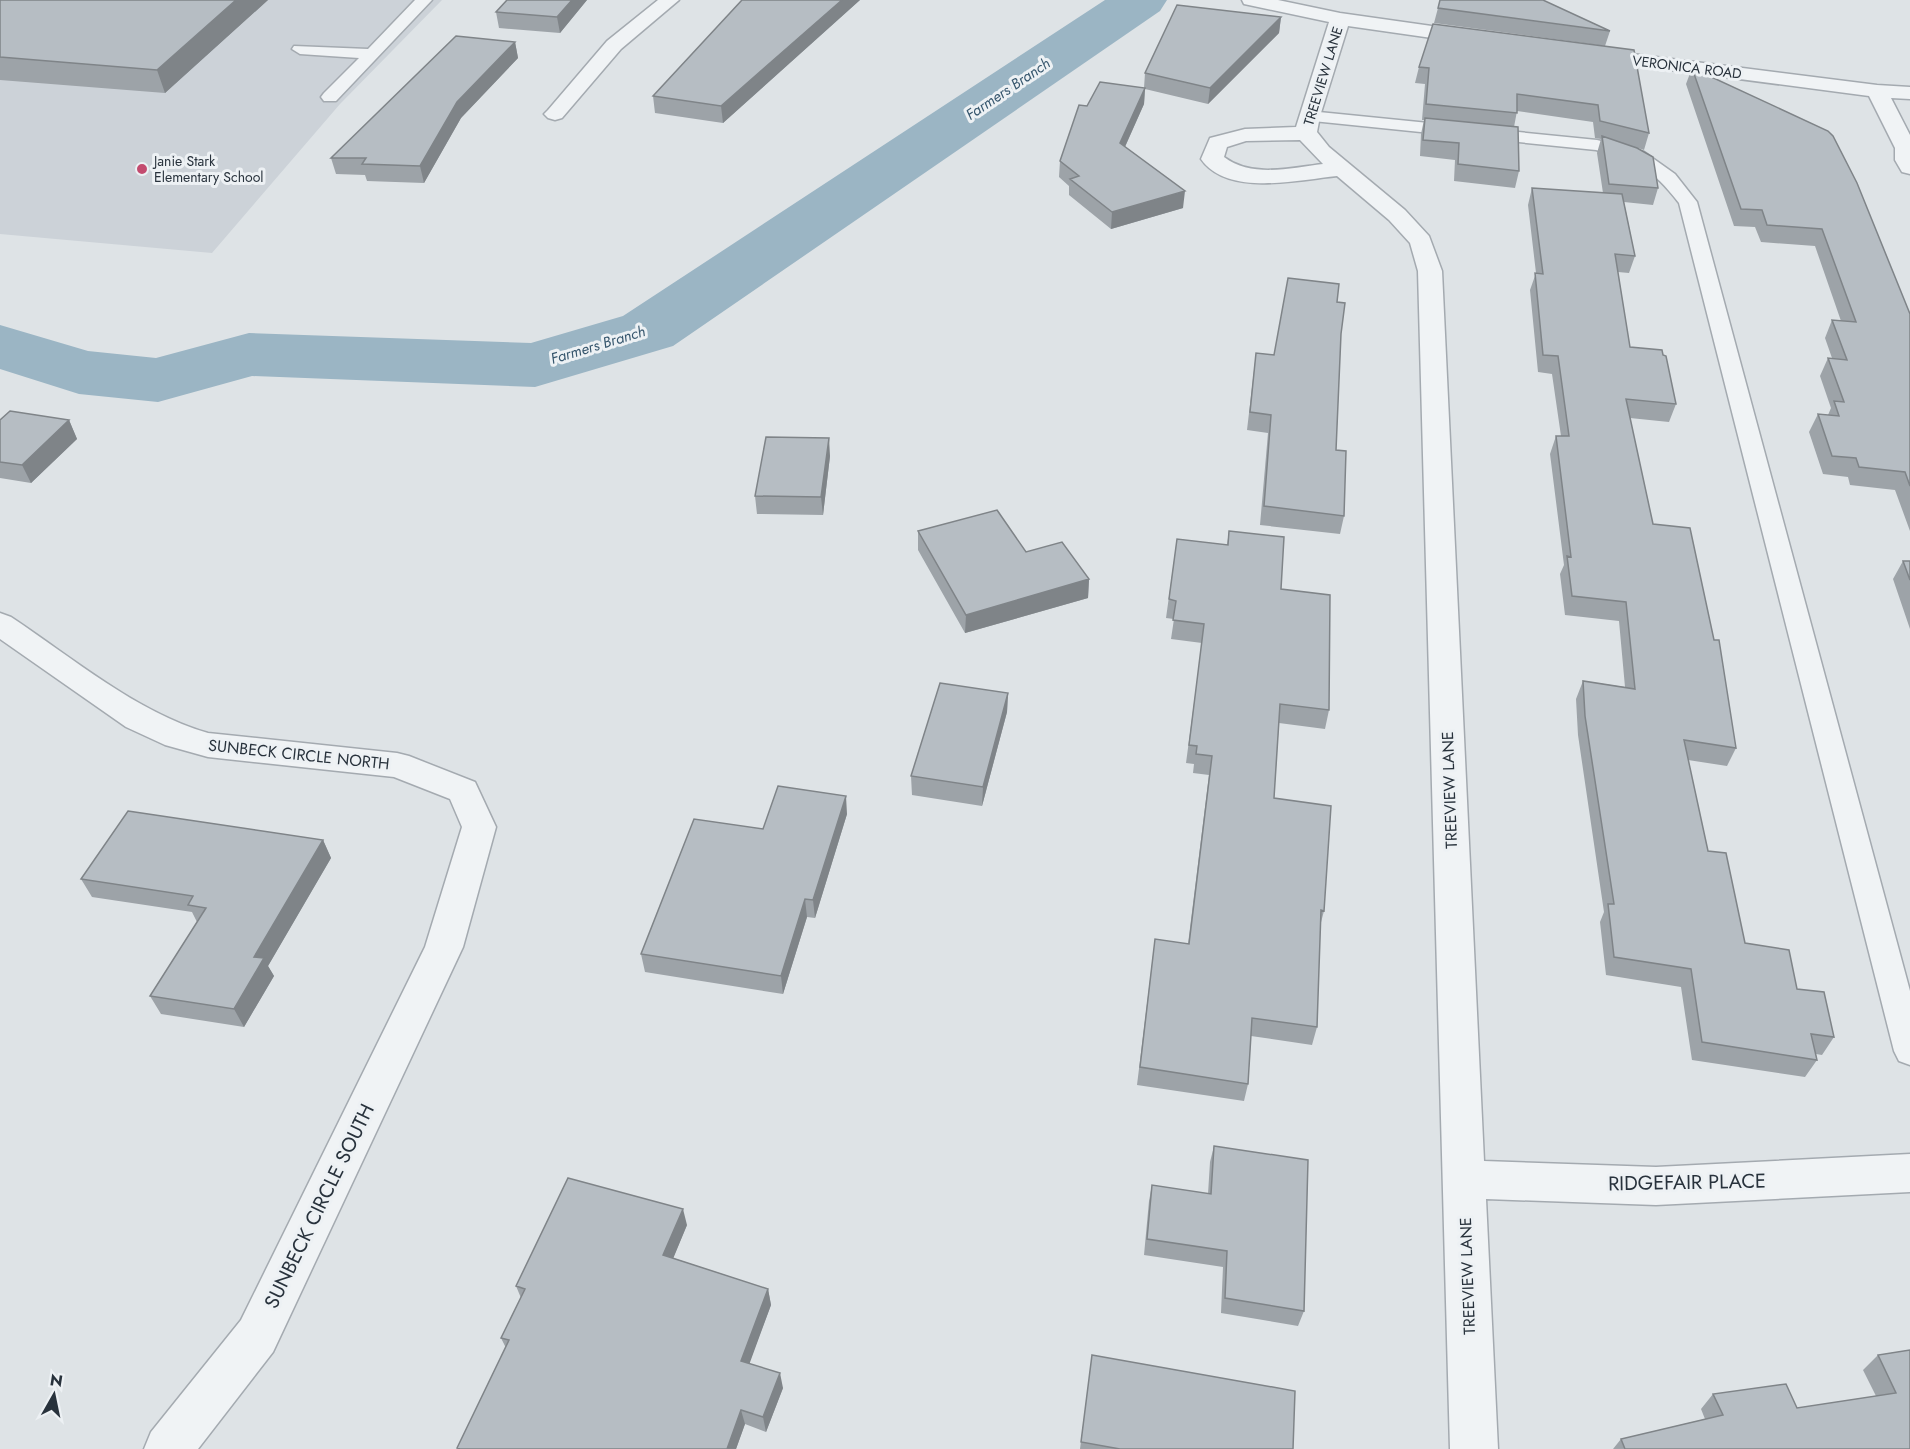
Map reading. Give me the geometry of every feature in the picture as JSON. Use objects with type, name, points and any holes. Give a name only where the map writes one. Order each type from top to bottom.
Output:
[{"type":"street","points":[[555,114],[614,45],[670,0]]},
{"type":"street","points":[[1251,0],[1340,19],[1489,40]]},
{"type":"street","name":"TREEVIEW LANE","points":[[1340,19],[1308,124],[1321,152],[1397,215],[1421,241],[1430,271],[1474,1449]]},
{"type":"street","name":"VERONICA ROAD","points":[[1568,51],[1877,91],[1910,93]]},
{"type":"street","points":[[1877,91],[1906,147],[1906,160],[1910,167]]},
{"type":"street","name":"TREEVIEW LANE","points":[[1308,124],[1245,135],[1218,143],[1212,159],[1231,173],[1269,177],[1341,169]]},
{"type":"street","name":"SUNBECK CIRCLE NORTH","points":[[0,624],[138,719],[177,736],[208,745],[397,765],[463,791],[479,827],[444,947]]},
{"type":"street","name":"SUNBECK CIRCLE SOUTH","points":[[168,1449],[257,1336],[444,947]]},
{"type":"street","name":"RIDGEFAIR PLACE","points":[[1464,1179],[1656,1186],[1910,1173]]},
{"type":"lane","points":[[330,97],[424,0]]},
{"type":"lane","points":[[300,49],[371,54]]},
{"type":"lane","points":[[1308,124],[1597,144],[1638,156],[1669,178],[1688,201],[1910,1051]]},
{"type":"shaded area","name":"Janie Stark Elementary School","points":[[0,0],[442,0],[340,104],[212,253],[0,234]]},
{"type":"building","points":[[0,0],[236,0],[157,70],[0,57]]},
{"type":"building","points":[[507,0],[572,0],[557,17],[496,12]]},
{"type":"building","points":[[742,0],[842,0],[721,106],[653,96]]},
{"type":"building","points":[[1440,0],[1543,0],[1610,31],[1438,8]]},
{"type":"building","points":[[1177,5],[1281,17],[1210,88],[1145,73]]},
{"type":"building","points":[[1433,24],[1634,50],[1649,133],[1600,121],[1598,105],[1517,94],[1517,113],[1426,104],[1429,68],[1419,67]]},
{"type":"building","points":[[456,36],[515,42],[457,102],[420,166],[362,164],[366,158],[331,158]]},
{"type":"building","points":[[1692,68],[1828,131],[1833,136],[1857,183],[1910,314],[1910,486],[1905,472],[1859,467],[1856,458],[1832,456],[1818,414],[1839,416],[1834,401],[1844,402],[1828,358],[1847,360],[1832,320],[1856,322],[1822,229],[1767,225],[1762,210],[1741,209]]},
{"type":"building","points":[[1100,82],[1145,88],[1120,143],[1185,191],[1112,212],[1070,179],[1079,176],[1060,161],[1079,105],[1087,106]]},
{"type":"building","points":[[1425,118],[1518,127],[1519,171],[1458,164],[1459,143],[1423,140]]},
{"type":"building","points":[[1602,136],[1637,148],[1653,157],[1658,188],[1609,184]]},
{"type":"building","points":[[1532,188],[1622,194],[1635,256],[1615,254],[1630,347],[1662,350],[1663,355],[1666,356],[1676,404],[1626,399],[1653,524],[1690,528],[1714,640],[1719,640],[1736,748],[1684,740],[1708,851],[1726,853],[1745,943],[1789,950],[1797,989],[1824,992],[1834,1037],[1811,1034],[1817,1060],[1702,1042],[1691,969],[1614,957],[1608,904],[1614,904],[1585,716],[1583,681],[1635,689],[1626,602],[1572,596],[1567,556],[1571,557],[1556,436],[1569,436],[1558,356],[1543,355],[1535,273],[1543,274]]},
{"type":"building","points":[[1288,278],[1339,284],[1337,302],[1345,303],[1341,334],[1336,450],[1346,451],[1344,516],[1264,506],[1271,415],[1250,412],[1256,353],[1274,355]]},
{"type":"building","points":[[10,411],[69,420],[22,465],[0,462],[0,420]]},
{"type":"building","points":[[766,437],[829,438],[821,497],[755,496]]},
{"type":"building","points":[[997,510],[1026,552],[1062,542],[1089,579],[966,615],[918,531]]},
{"type":"building","points":[[1229,531],[1284,537],[1281,589],[1330,595],[1329,710],[1280,704],[1274,798],[1331,806],[1324,911],[1321,910],[1317,1027],[1252,1018],[1248,1084],[1140,1067],[1155,939],[1189,944],[1212,756],[1196,754],[1197,746],[1189,745],[1204,624],[1173,620],[1176,601],[1169,599],[1177,539],[1228,545]]},
{"type":"building","points":[[1903,561],[1910,561],[1910,580]]},
{"type":"building","points":[[940,683],[1008,693],[983,787],[911,776]]},
{"type":"building","points":[[778,786],[846,796],[813,900],[805,899],[781,976],[641,954],[694,819],[763,829]]},
{"type":"building","points":[[128,811],[323,840],[254,957],[264,958],[234,1009],[150,996],[206,908],[188,905],[193,896],[81,879]]},
{"type":"building","points":[[1214,1146],[1308,1160],[1304,1311],[1225,1298],[1227,1251],[1147,1239],[1152,1185],[1211,1194]]},
{"type":"building","points":[[568,1178],[683,1209],[663,1255],[768,1289],[741,1361],[780,1373],[763,1417],[741,1410],[727,1449],[457,1448],[509,1340],[501,1338],[525,1289],[516,1286]]},
{"type":"building","points":[[1910,1350],[1910,1449],[1625,1449],[1621,1439],[1723,1415],[1713,1394],[1786,1384],[1797,1408],[1896,1393],[1878,1355]]},
{"type":"building","points":[[1092,1355],[1295,1391],[1293,1449],[1120,1449],[1081,1442]]},
{"type":"waterway","name":"Farmers Branch","points":[[0,346],[79,372],[158,380],[249,354],[535,365],[648,331],[1141,0]]},
{"type":"place","name":"Janie Stark Elementary School","points":[[142,169]]}]
